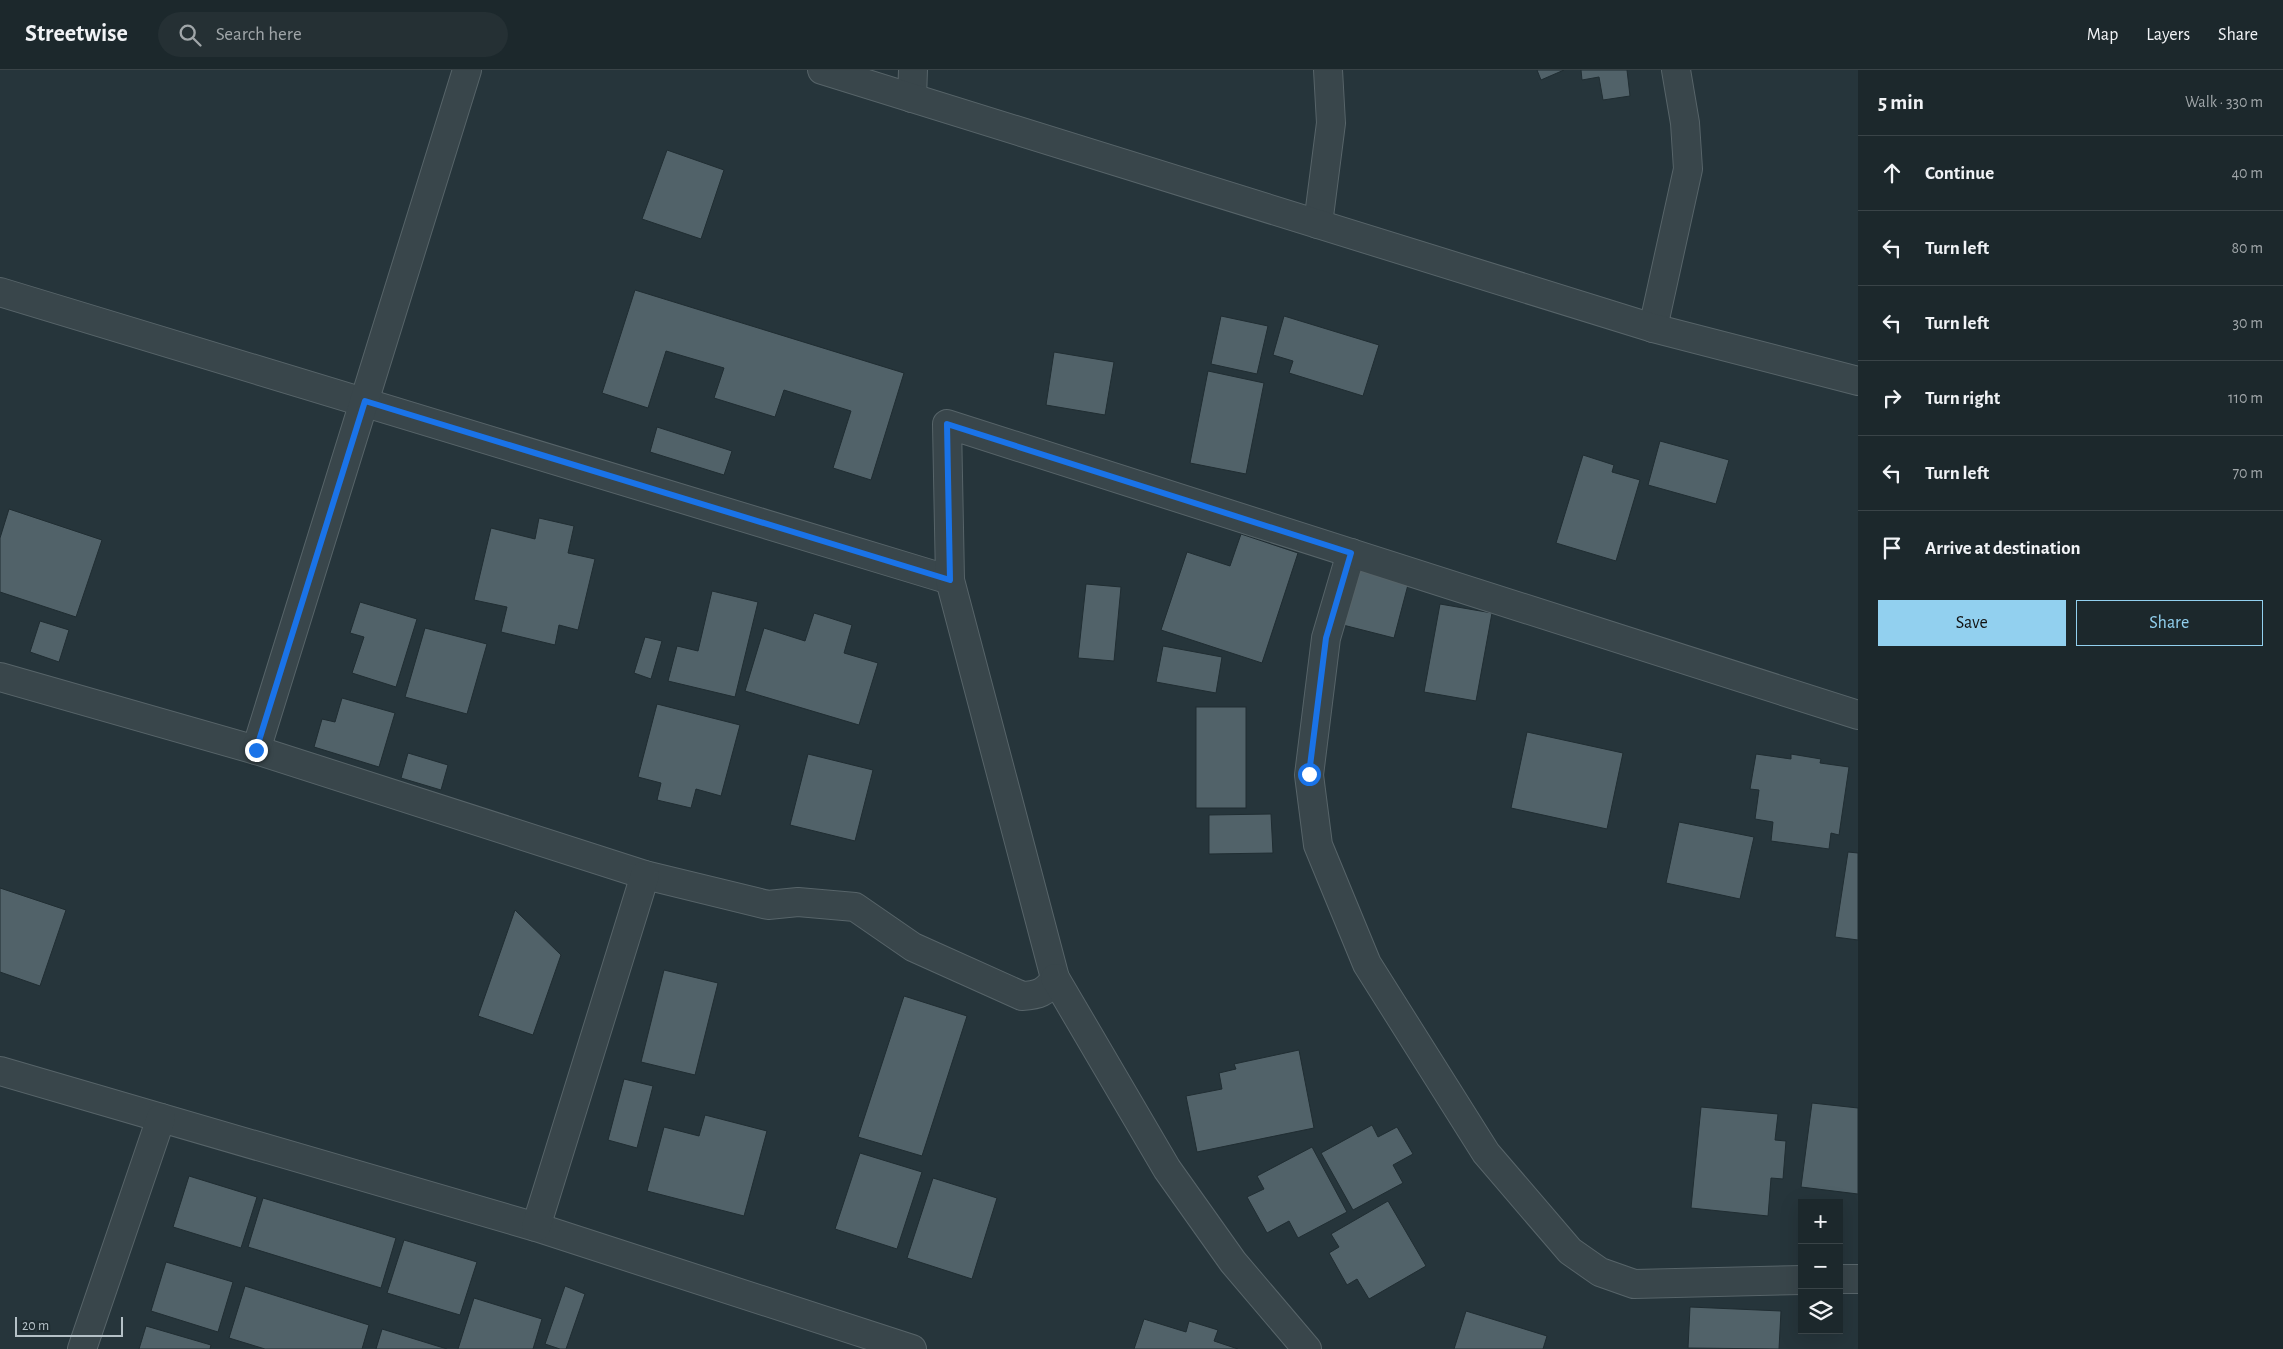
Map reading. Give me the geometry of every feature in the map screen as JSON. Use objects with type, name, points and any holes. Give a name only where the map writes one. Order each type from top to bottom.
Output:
[{"type":"street","points":[[256,750],[468,70]]},
{"type":"street","points":[[822,70],[1653,328],[1858,381]]},
{"type":"street","points":[[912,98],[913,70]]},
{"type":"street","points":[[1318,224],[1331,123],[1328,70]]},
{"type":"street","points":[[1653,328],[1688,169],[1685,123],[1676,70]]},
{"type":"street","points":[[0,292],[365,401],[950,580]]},
{"type":"street","points":[[1306,1349],[1233,1262],[1167,1169],[1055,978],[950,580],[947,424],[1858,715]]},
{"type":"street","points":[[1351,553],[1326,638],[1309,774],[1318,845],[1367,964],[1486,1153],[1570,1251],[1600,1272],[1634,1284],[1798,1280]]},
{"type":"street","points":[[0,678],[256,750],[645,875],[768,905],[798,902],[856,907],[912,947],[1022,996],[1038,995],[1050,987],[1055,978]]},
{"type":"street","points":[[536,1227],[645,875]]},
{"type":"street","points":[[0,1071],[536,1227],[912,1349]]},
{"type":"street","points":[[82,1349],[161,1118]]},
{"type":"street","points":[[1843,1280],[1858,1279]]},
{"type":"building","points":[[1537,70],[1564,70],[1541,80]]},
{"type":"building","points":[[1581,70],[1627,70],[1630,96],[1603,100],[1599,77],[1582,80]]},
{"type":"building","points":[[667,150],[724,170],[701,239],[642,219]]},
{"type":"building","points":[[635,290],[904,373],[871,480],[833,468],[851,411],[784,390],[775,417],[714,398],[724,368],[666,351],[648,408],[602,393]]},
{"type":"building","points":[[1221,316],[1268,326],[1257,374],[1211,364]]},
{"type":"building","points":[[1284,316],[1379,345],[1363,396],[1289,373],[1293,361],[1273,355]]},
{"type":"building","points":[[1054,352],[1114,362],[1105,415],[1046,405]]},
{"type":"building","points":[[1208,371],[1264,383],[1246,474],[1190,463]]},
{"type":"building","points":[[657,427],[732,451],[724,475],[650,452]]},
{"type":"building","points":[[1660,441],[1729,460],[1716,504],[1648,485]]},
{"type":"building","points":[[1583,455],[1614,465],[1612,472],[1640,480],[1616,561],[1556,543]]},
{"type":"building","points":[[9,509],[102,540],[76,617],[0,592],[0,538]]},
{"type":"building","points":[[539,518],[574,526],[568,553],[595,559],[578,630],[559,625],[555,645],[501,632],[507,607],[474,600],[491,528],[535,539]]},
{"type":"building","points":[[1241,534],[1298,553],[1262,663],[1161,630],[1187,552],[1230,566]]},
{"type":"building","points":[[1357,568],[1409,581],[1394,638],[1343,625]]},
{"type":"building","points":[[1086,584],[1121,587],[1114,661],[1078,658]]},
{"type":"building","points":[[712,591],[758,602],[735,697],[668,681],[677,646],[698,651]]},
{"type":"building","points":[[360,602],[417,619],[396,687],[352,673],[364,637],[350,633]]},
{"type":"building","points":[[1440,604],[1492,613],[1476,701],[1424,692]]},
{"type":"building","points":[[814,613],[852,625],[844,653],[878,663],[859,725],[745,691],[764,628],[805,641]]},
{"type":"building","points":[[40,621],[69,630],[59,662],[30,652]]},
{"type":"building","points":[[425,628],[487,644],[467,714],[405,697]]},
{"type":"building","points":[[645,637],[662,641],[651,679],[634,673]]},
{"type":"building","points":[[1163,646],[1222,657],[1216,693],[1156,682]]},
{"type":"building","points":[[342,698],[395,713],[379,767],[314,747],[322,719],[335,722]]},
{"type":"building","points":[[657,704],[740,725],[721,796],[696,789],[691,808],[657,800],[661,783],[638,777]]},
{"type":"building","points":[[1196,707],[1246,707],[1246,808],[1196,808]]},
{"type":"building","points":[[1527,732],[1623,753],[1607,829],[1511,808]]},
{"type":"building","points":[[408,753],[448,765],[441,790],[401,778]]},
{"type":"building","points":[[808,754],[873,770],[855,841],[790,825]]},
{"type":"building","points":[[1756,754],[1791,759],[1791,754],[1821,759],[1820,763],[1849,767],[1839,835],[1831,833],[1829,849],[1771,841],[1773,822],[1755,819],[1759,790],[1750,789]]},
{"type":"building","points":[[1271,814],[1273,853],[1209,854],[1209,815]]},
{"type":"building","points":[[1679,822],[1754,837],[1740,899],[1666,883]]},
{"type":"building","points":[[1848,852],[1858,853],[1858,940],[1835,937]]},
{"type":"building","points":[[0,888],[66,910],[40,986],[0,972]]},
{"type":"building","points":[[515,910],[561,955],[533,1035],[478,1016]]},
{"type":"building","points":[[664,970],[718,983],[695,1075],[641,1062]]},
{"type":"building","points":[[904,996],[967,1016],[922,1156],[858,1137]]},
{"type":"building","points":[[1299,1050],[1314,1128],[1197,1152],[1186,1096],[1222,1089],[1219,1073],[1236,1069],[1234,1064]]},
{"type":"building","points":[[624,1079],[653,1086],[637,1148],[608,1140]]},
{"type":"building","points":[[1812,1103],[1858,1108],[1858,1194],[1801,1187]]},
{"type":"building","points":[[1701,1107],[1778,1114],[1775,1140],[1786,1141],[1783,1179],[1771,1178],[1768,1216],[1691,1208]]},
{"type":"building","points":[[705,1115],[767,1131],[744,1216],[647,1191],[664,1127],[699,1136]]},
{"type":"building","points":[[1372,1125],[1378,1137],[1397,1127],[1413,1154],[1393,1165],[1403,1183],[1353,1210],[1321,1153]]},
{"type":"building","points":[[1312,1147],[1347,1212],[1298,1238],[1289,1221],[1267,1233],[1247,1197],[1264,1189],[1257,1176]]},
{"type":"building","points":[[860,1153],[922,1172],[897,1249],[835,1229]]},
{"type":"building","points":[[189,1176],[257,1197],[241,1248],[173,1227]]},
{"type":"building","points":[[933,1178],[997,1198],[972,1279],[907,1258]]},
{"type":"building","points":[[263,1198],[396,1238],[381,1288],[248,1247]]},
{"type":"building","points":[[1388,1201],[1426,1266],[1369,1299],[1357,1279],[1347,1285],[1329,1253],[1339,1247],[1331,1234]]},
{"type":"building","points":[[404,1240],[477,1262],[460,1315],[387,1293]]},
{"type":"building","points":[[166,1262],[233,1282],[218,1332],[151,1311]]},
{"type":"building","points":[[245,1286],[369,1325],[362,1349],[265,1349],[229,1338]]},
{"type":"building","points":[[565,1286],[585,1294],[566,1349],[560,1349],[545,1344]]},
{"type":"building","points":[[474,1298],[542,1319],[533,1349],[458,1349]]},
{"type":"building","points":[[1690,1307],[1781,1311],[1779,1349],[1688,1348]]},
{"type":"building","points":[[1466,1311],[1547,1336],[1543,1349],[1454,1349]]},
{"type":"building","points":[[1144,1319],[1186,1332],[1189,1321],[1218,1330],[1214,1341],[1238,1349],[1134,1349]]},
{"type":"building","points":[[146,1326],[211,1345],[210,1349],[139,1349]]},
{"type":"building","points":[[382,1329],[447,1349],[376,1349]]},
{"type":"route","points":[[256,750],[365,401],[950,580],[947,424],[1351,553],[1326,638],[1309,774]]}]
